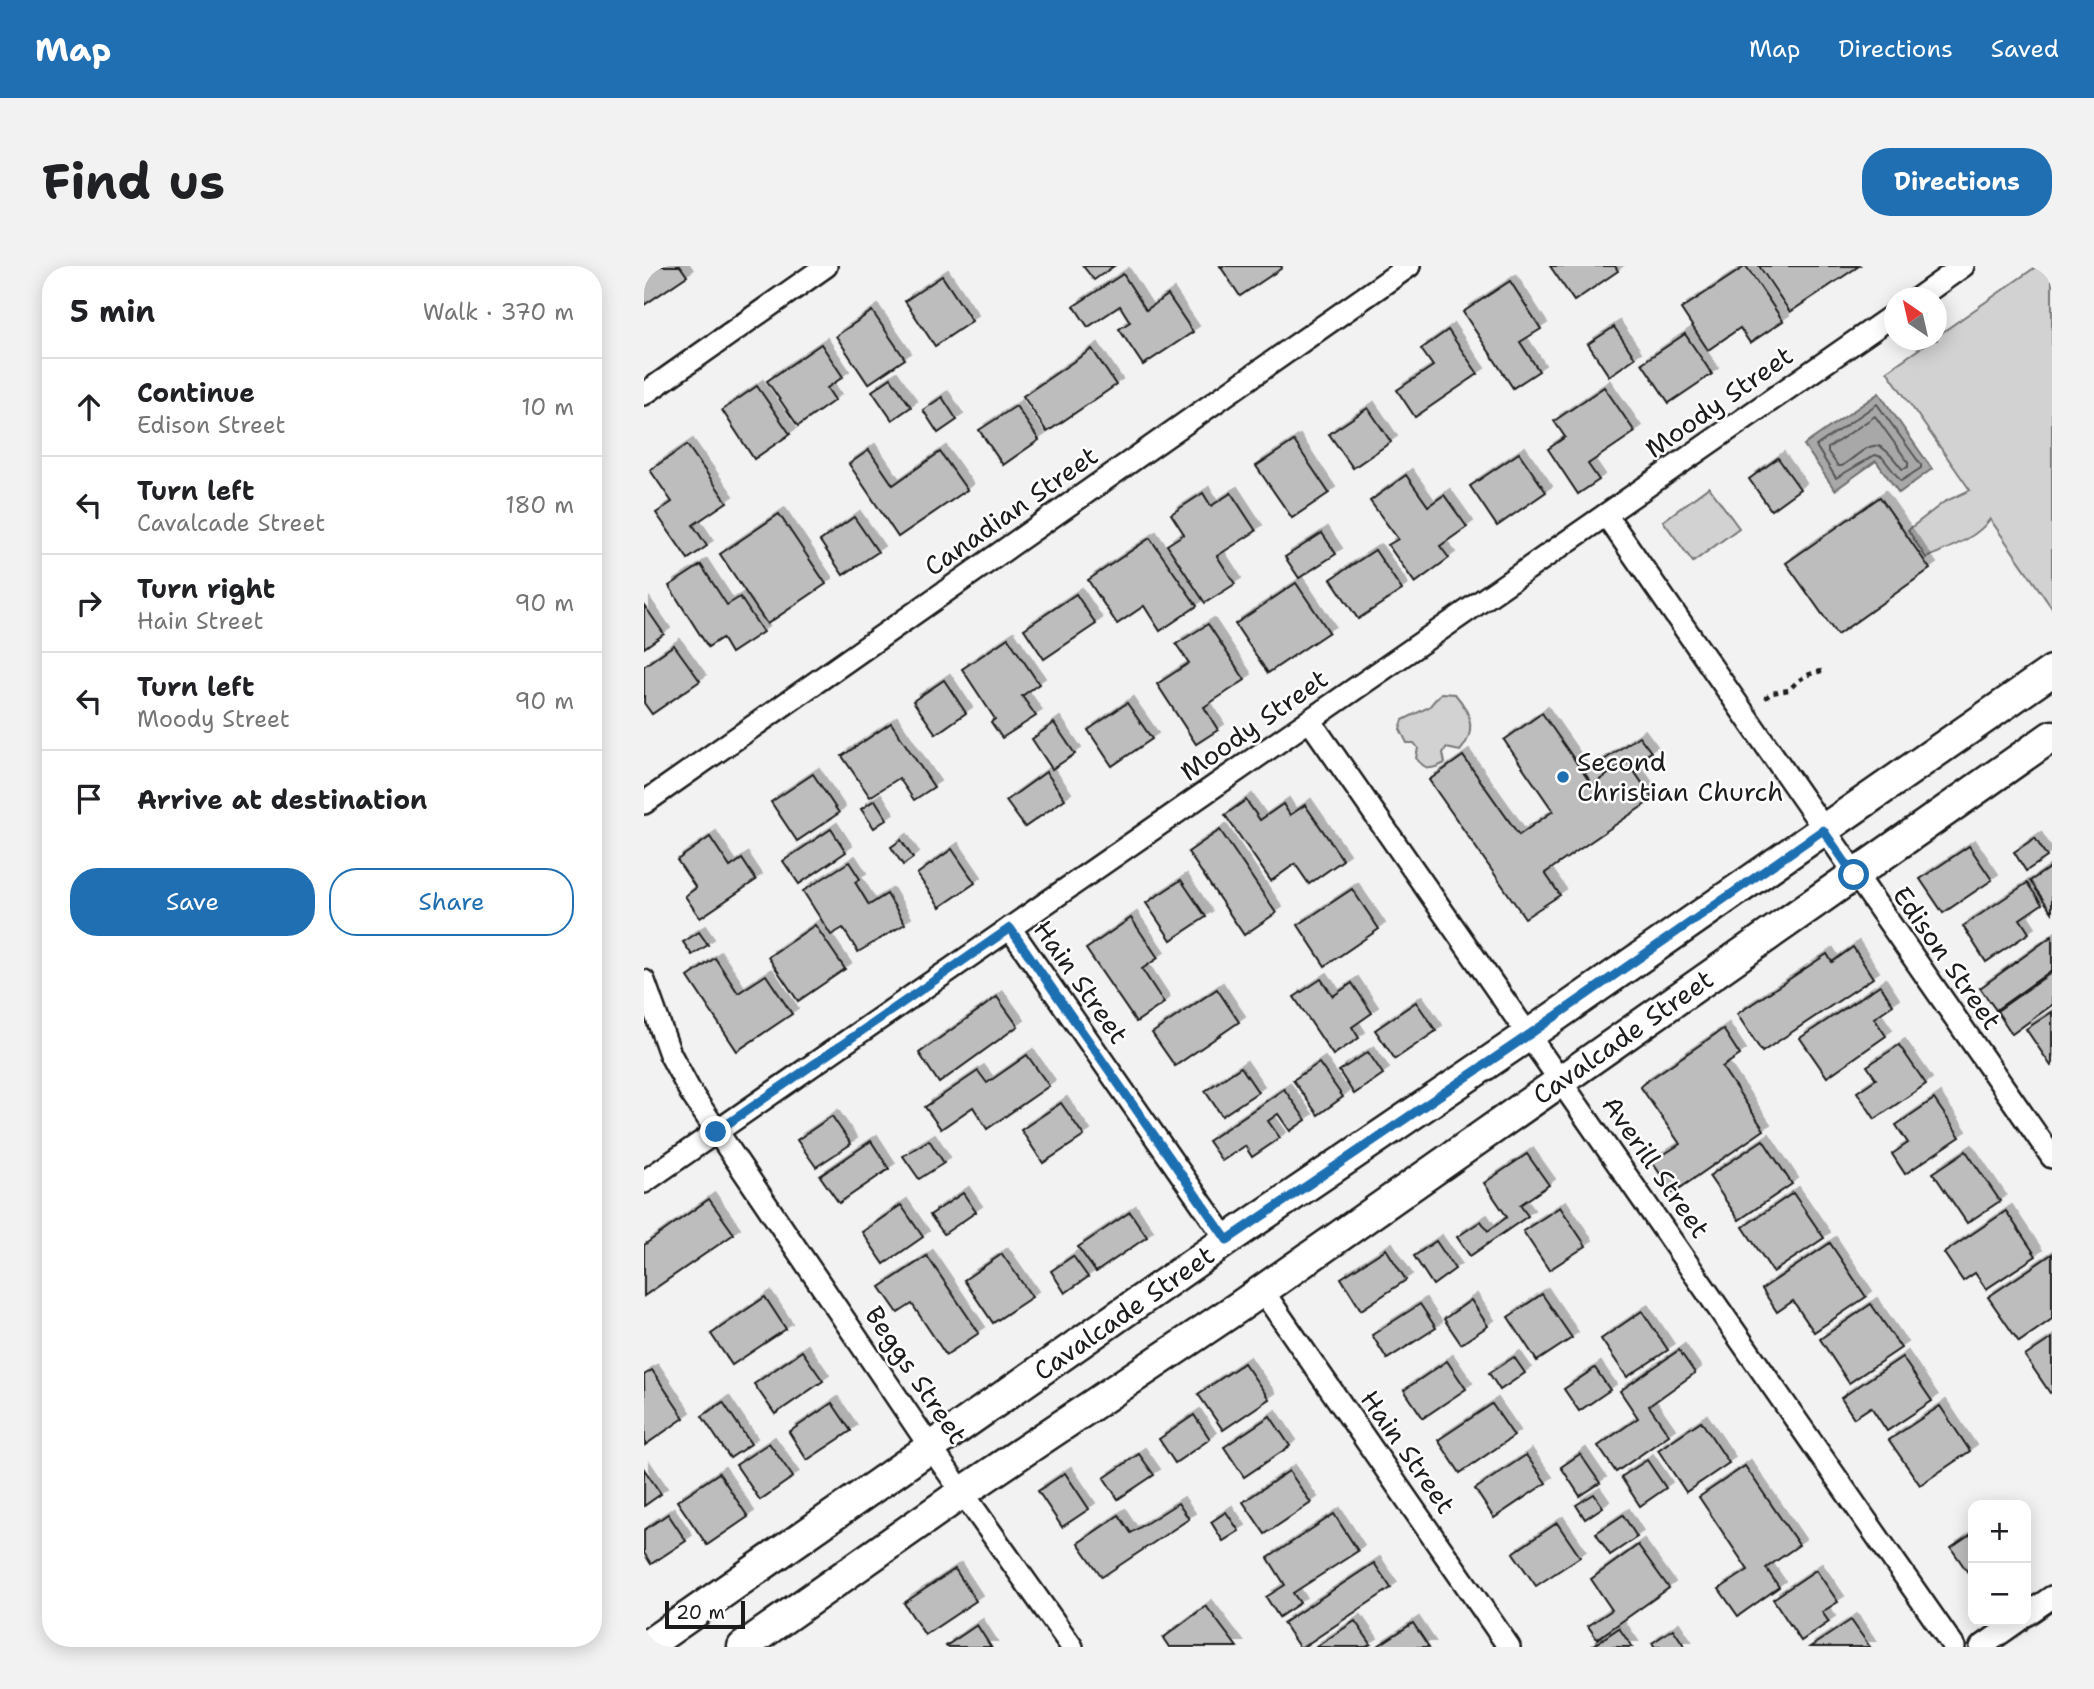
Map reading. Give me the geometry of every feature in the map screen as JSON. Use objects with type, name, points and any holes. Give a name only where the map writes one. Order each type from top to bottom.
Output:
[{"type":"main road","name":"Cavalcade Street","points":[[645,1647],[1227,1240],[1530,1034],[2052,671]]},
{"type":"main road","name":"Cavalcade Street","points":[[743,1647],[963,1493],[1262,1290],[2052,736]]},
{"type":"street","points":[[644,394],[827,266]]},
{"type":"street","name":"Canadian Street","points":[[644,803],[1409,266]]},
{"type":"street","points":[[1933,287],[1963,266]]},
{"type":"street","name":"Moody Street","points":[[644,1182],[1884,322]]},
{"type":"street","name":"Edison Street","points":[[1606,515],[2052,1157]]},
{"type":"street","name":"Averill Street","points":[[1310,721],[1954,1647]]},
{"type":"street","name":"Hain Street","points":[[1010,928],[1227,1240]]},
{"type":"street","name":"Beggs Street","points":[[644,981],[670,1054],[716,1132],[931,1448],[1072,1647]]},
{"type":"street","name":"Hain Street","points":[[1262,1290],[1509,1647]]},
{"type":"street","points":[[2031,1612],[2052,1597]]},
{"type":"street","points":[[1980,1647],[2011,1626]]},
{"type":"path","points":[[1765,698],[1789,690],[1805,675],[1827,670]]},
{"type":"shaded area","points":[[2037,266],[2043,266],[2052,279],[2052,608],[1990,519],[1969,537],[1926,558],[1908,530],[1944,502],[1970,490],[1887,371],[1917,350],[1947,350],[1947,329]]},
{"type":"shaded area","points":[[1709,487],[1739,528],[1693,562],[1663,521]]},
{"type":"shaded area","points":[[1441,693],[1455,694],[1465,707],[1470,721],[1469,736],[1460,751],[1446,748],[1443,753],[1445,763],[1429,768],[1416,758],[1418,748],[1414,743],[1407,743],[1400,729],[1403,720],[1429,707]]},
{"type":"water","points":[[1879,393],[1932,469],[1899,493],[1876,461],[1835,490],[1804,445]]},
{"type":"building","points":[[644,266],[680,266],[687,276],[644,305]]},
{"type":"building","points":[[1083,266],[1114,266],[1094,280]]},
{"type":"building","points":[[1220,266],[1281,266],[1282,268],[1240,296]]},
{"type":"building","points":[[1550,266],[1615,266],[1618,271],[1574,301]]},
{"type":"building","points":[[1746,266],[1783,321],[1750,343],[1740,328],[1708,350],[1681,309]]},
{"type":"building","points":[[1759,266],[1859,266],[1790,312]]},
{"type":"building","points":[[1123,274],[1146,310],[1168,295],[1193,332],[1143,365],[1119,329],[1130,322],[1120,306],[1088,327],[1074,306]]},
{"type":"building","points":[[942,276],[972,321],[935,346],[905,301]]},
{"type":"building","points":[[1510,281],[1541,329],[1520,342],[1539,371],[1513,388],[1463,312]]},
{"type":"building","points":[[872,311],[905,359],[868,384],[836,336]]},
{"type":"building","points":[[1614,327],[1635,358],[1609,376],[1588,344]]},
{"type":"building","points":[[1448,330],[1478,374],[1415,417],[1397,390],[1433,366],[1421,349]]},
{"type":"building","points":[[1685,334],[1712,374],[1669,403],[1642,363]]},
{"type":"building","points":[[821,344],[843,377],[827,388],[835,400],[798,426],[767,381]]},
{"type":"building","points":[[1092,349],[1116,385],[1047,432],[1023,396]]},
{"type":"building","points":[[891,378],[911,407],[892,420],[872,391]]},
{"type":"building","points":[[757,386],[790,434],[754,459],[722,410]]},
{"type":"building","points":[[1604,387],[1635,432],[1588,464],[1599,480],[1578,494],[1548,449],[1565,437],[1554,421]]},
{"type":"building","points":[[942,397],[957,420],[938,433],[923,410]]},
{"type":"building","points":[[1016,406],[1039,440],[1003,465],[979,430]]},
{"type":"building","points":[[1368,408],[1391,442],[1353,468],[1329,434]]},
{"type":"building","points":[[1294,441],[1329,493],[1292,518],[1256,466]]},
{"type":"building","points":[[687,445],[727,502],[693,525],[707,546],[688,559],[656,513],[672,502],[650,470]]},
{"type":"building","points":[[869,450],[893,485],[940,452],[967,490],[898,537],[849,464]]},
{"type":"building","points":[[1519,453],[1546,492],[1497,526],[1470,486]]},
{"type":"building","points":[[1778,458],[1800,489],[1771,510],[1749,479]]},
{"type":"building","points":[[1406,475],[1428,506],[1444,495],[1467,527],[1440,546],[1449,558],[1415,583],[1388,545],[1398,539],[1370,501]]},
{"type":"building","points":[[1203,493],[1211,506],[1231,493],[1256,531],[1217,556],[1235,584],[1205,603],[1167,545],[1184,534],[1171,514]]},
{"type":"building","points":[[1880,497],[1930,569],[1837,635],[1786,563]]},
{"type":"building","points":[[779,514],[826,584],[767,624],[720,554]]},
{"type":"building","points":[[854,517],[878,552],[843,575],[820,541]]},
{"type":"building","points":[[1322,533],[1336,554],[1299,578],[1285,557]]},
{"type":"building","points":[[1150,538],[1197,606],[1160,631],[1144,606],[1117,624],[1088,580]]},
{"type":"building","points":[[1375,550],[1402,590],[1358,619],[1331,579]]},
{"type":"building","points":[[701,565],[727,605],[740,597],[763,632],[731,653],[722,638],[708,647],[669,586]]},
{"type":"building","points":[[1296,583],[1329,632],[1268,673],[1235,624]]},
{"type":"building","points":[[1076,594],[1096,624],[1044,659],[1024,629]]},
{"type":"building","points":[[644,605],[664,634],[644,648]]},
{"type":"building","points":[[1208,624],[1245,680],[1204,707],[1218,730],[1196,744],[1157,684],[1189,663],[1176,644]]},
{"type":"building","points":[[1008,638],[1039,684],[1022,696],[1036,716],[1002,738],[991,722],[995,719],[962,669]]},
{"type":"building","points":[[674,645],[700,681],[652,714],[644,703],[644,666]]},
{"type":"building","points":[[944,680],[966,713],[936,734],[913,701]]},
{"type":"building","points":[[1127,703],[1152,739],[1112,766],[1088,730]]},
{"type":"building","points":[[1542,713],[1592,785],[1627,761],[1653,799],[1545,873],[1560,895],[1525,918],[1429,780],[1463,756],[1519,835],[1553,811],[1504,740]]},
{"type":"building","points":[[891,723],[934,787],[914,800],[899,778],[870,797],[842,756]]},
{"type":"building","points":[[1054,723],[1075,754],[1052,769],[1032,739]]},
{"type":"building","points":[[1639,736],[1651,752],[1630,766],[1627,761],[1592,785],[1585,773]]},
{"type":"building","points":[[1046,772],[1065,799],[1025,827],[1006,801]]},
{"type":"building","points":[[813,774],[839,813],[797,841],[771,802]]},
{"type":"building","points":[[875,800],[887,819],[874,828],[861,809]]},
{"type":"building","points":[[1246,800],[1260,820],[1283,804],[1290,815],[1305,805],[1343,860],[1309,884],[1295,864],[1271,881],[1225,815]]},
{"type":"building","points":[[831,829],[846,852],[799,884],[783,861]]},
{"type":"building","points":[[1220,830],[1276,913],[1244,935],[1188,852]]},
{"type":"building","points":[[710,837],[730,867],[742,859],[756,880],[700,918],[685,896],[696,888],[677,860]]},
{"type":"building","points":[[2035,838],[2047,857],[2026,871],[2014,852]]},
{"type":"building","points":[[901,840],[913,858],[903,865],[891,847]]},
{"type":"building","points":[[1969,846],[1992,880],[1943,913],[1920,879]]},
{"type":"building","points":[[952,849],[975,883],[940,907],[917,874]]},
{"type":"building","points":[[849,862],[860,879],[855,882],[869,905],[887,894],[905,924],[858,952],[843,928],[831,935],[803,891]]},
{"type":"building","points":[[2052,866],[2052,912],[2030,881]]},
{"type":"building","points":[[1181,880],[1206,917],[1171,940],[1146,903]]},
{"type":"building","points":[[2027,883],[2042,904],[2020,919],[2029,933],[1986,962],[1963,926]]},
{"type":"building","points":[[1352,889],[1379,929],[1325,966],[1298,925]]},
{"type":"building","points":[[1131,918],[1158,958],[1142,969],[1164,1003],[1136,1022],[1086,949]]},
{"type":"building","points":[[815,925],[845,969],[798,1001],[768,957]]},
{"type":"building","points":[[699,932],[708,945],[692,955],[683,942]]},
{"type":"building","points":[[2052,936],[2052,970],[1996,1010],[1980,988]]},
{"type":"building","points":[[1853,947],[1873,978],[1762,1052],[1737,1014],[1827,954],[1832,962]]},
{"type":"building","points":[[715,958],[738,993],[766,975],[792,1014],[737,1051],[688,977]]},
{"type":"building","points":[[2052,972],[2052,1005],[2012,1034],[1997,1011]]},
{"type":"building","points":[[1321,979],[1333,996],[1352,983],[1372,1013],[1352,1027],[1359,1038],[1333,1055],[1294,997]]},
{"type":"building","points":[[1880,985],[1893,1005],[1874,1018],[1886,1036],[1827,1077],[1800,1038]]},
{"type":"building","points":[[1217,989],[1239,1022],[1175,1066],[1152,1033]]},
{"type":"building","points":[[997,997],[1018,1026],[939,1083],[919,1053]]},
{"type":"building","points":[[1416,1002],[1436,1031],[1395,1059],[1375,1030]]},
{"type":"building","points":[[2052,1012],[2052,1065],[2051,1066],[2026,1029]]},
{"type":"building","points":[[1723,1029],[1740,1055],[1722,1067],[1764,1130],[1673,1193],[1652,1162],[1680,1144],[1640,1086]]},
{"type":"building","points":[[1899,1045],[1926,1084],[1875,1119],[1857,1092],[1876,1079],[1867,1066]]},
{"type":"building","points":[[1368,1052],[1383,1074],[1354,1094],[1339,1071]]},
{"type":"building","points":[[1027,1055],[1049,1086],[987,1129],[973,1107],[941,1129],[925,1107],[978,1071],[987,1083]]},
{"type":"building","points":[[1319,1063],[1343,1097],[1318,1115],[1293,1080]]},
{"type":"building","points":[[1241,1067],[1258,1092],[1222,1116],[1205,1091]]},
{"type":"building","points":[[1284,1089],[1306,1120],[1290,1131],[1278,1114],[1268,1121],[1280,1138],[1252,1157],[1245,1146],[1222,1161],[1208,1141]]},
{"type":"building","points":[[1934,1099],[1960,1137],[1905,1174],[1892,1154],[1908,1143],[1896,1125]]},
{"type":"building","points":[[1061,1103],[1084,1136],[1043,1163],[1021,1130]]},
{"type":"building","points":[[832,1116],[851,1144],[816,1167],[797,1140]]},
{"type":"building","points":[[929,1140],[944,1163],[919,1179],[903,1156]]},
{"type":"building","points":[[1763,1140],[1792,1184],[1739,1220],[1709,1176]]},
{"type":"building","points":[[871,1141],[889,1169],[839,1203],[820,1176]]},
{"type":"building","points":[[1966,1151],[2000,1201],[1967,1223],[1933,1173]]},
{"type":"building","points":[[1527,1154],[1549,1185],[1520,1205],[1528,1216],[1470,1256],[1457,1237],[1481,1221],[1488,1231],[1507,1217],[1484,1183]]},
{"type":"building","points":[[963,1193],[976,1212],[944,1234],[930,1215]]},
{"type":"building","points":[[1793,1193],[1824,1238],[1773,1272],[1743,1227]]},
{"type":"building","points":[[709,1199],[734,1234],[644,1296],[644,1245]]},
{"type":"building","points":[[901,1205],[923,1237],[884,1264],[862,1232]]},
{"type":"building","points":[[1560,1207],[1586,1246],[1549,1270],[1523,1231]]},
{"type":"building","points":[[2006,1211],[2036,1256],[1986,1289],[1975,1273],[1963,1281],[1944,1253]]},
{"type":"building","points":[[1130,1212],[1147,1237],[1096,1272],[1078,1247]]},
{"type":"building","points":[[1436,1241],[1455,1269],[1433,1285],[1414,1256]]},
{"type":"building","points":[[1830,1243],[1866,1297],[1814,1332],[1793,1301],[1777,1312],[1762,1289]]},
{"type":"building","points":[[1386,1249],[1406,1280],[1361,1310],[1341,1278]]},
{"type":"building","points":[[1002,1254],[1032,1297],[993,1323],[964,1280]]},
{"type":"building","points":[[2052,1254],[2052,1319],[2019,1342],[1988,1297]]},
{"type":"building","points":[[927,1256],[979,1333],[946,1355],[912,1304],[898,1313],[880,1287]]},
{"type":"building","points":[[1073,1256],[1088,1277],[1065,1293],[1051,1271]]},
{"type":"building","points":[[1542,1294],[1572,1338],[1537,1361],[1508,1317]]},
{"type":"building","points":[[765,1297],[786,1329],[732,1365],[711,1334]]},
{"type":"building","points":[[1471,1300],[1488,1326],[1461,1344],[1444,1319]]},
{"type":"building","points":[[1420,1304],[1436,1328],[1387,1359],[1372,1335]]},
{"type":"building","points":[[1871,1304],[1901,1348],[1849,1383],[1820,1339]]},
{"type":"building","points":[[1642,1311],[1668,1350],[1627,1377],[1601,1339]]},
{"type":"building","points":[[2052,1338],[2052,1392],[2050,1393],[2025,1356]]},
{"type":"building","points":[[1679,1350],[1695,1373],[1649,1406],[1669,1435],[1616,1472],[1598,1446],[1638,1418],[1620,1391]]},
{"type":"building","points":[[802,1351],[823,1381],[775,1414],[754,1384]]},
{"type":"building","points":[[1514,1357],[1525,1373],[1500,1390],[1489,1373]]},
{"type":"building","points":[[1902,1357],[1932,1401],[1887,1431],[1871,1407],[1854,1418],[1841,1398]]},
{"type":"building","points":[[1447,1361],[1466,1389],[1423,1418],[1404,1390]]},
{"type":"building","points":[[1244,1363],[1269,1399],[1223,1430],[1198,1394]]},
{"type":"building","points":[[1595,1368],[1610,1390],[1579,1411],[1564,1389]]},
{"type":"building","points":[[652,1370],[684,1418],[645,1445],[644,1375]]},
{"type":"building","points":[[723,1402],[751,1444],[730,1458],[702,1416]]},
{"type":"building","points":[[832,1403],[851,1431],[807,1460],[789,1432]]},
{"type":"building","points":[[1492,1404],[1514,1436],[1460,1473],[1438,1440]]},
{"type":"building","points":[[1940,1406],[1970,1451],[1920,1485],[1889,1440]]},
{"type":"building","points":[[1194,1415],[1210,1439],[1175,1463],[1159,1439]]},
{"type":"building","points":[[1270,1416],[1290,1446],[1244,1477],[1224,1447]]},
{"type":"building","points":[[1701,1421],[1729,1463],[1686,1492],[1658,1450]]},
{"type":"building","points":[[769,1443],[793,1477],[760,1500],[736,1465]]},
{"type":"building","points":[[1139,1454],[1154,1475],[1118,1499],[1104,1478]]},
{"type":"building","points":[[1580,1454],[1600,1483],[1580,1496],[1561,1467]]},
{"type":"building","points":[[1526,1455],[1546,1483],[1494,1518],[1475,1489]]},
{"type":"building","points":[[1647,1460],[1666,1488],[1640,1506],[1621,1477]]},
{"type":"building","points":[[1745,1466],[1799,1545],[1766,1568],[1779,1587],[1738,1616],[1719,1589],[1748,1570],[1699,1497]]},
{"type":"building","points":[[644,1469],[661,1494],[644,1506]]},
{"type":"building","points":[[1289,1471],[1311,1503],[1265,1534],[1243,1502]]},
{"type":"building","points":[[719,1473],[748,1517],[707,1545],[677,1501]]},
{"type":"building","points":[[1065,1473],[1089,1509],[1062,1527],[1038,1491]]},
{"type":"building","points":[[1594,1494],[1603,1507],[1585,1519],[1576,1505]]},
{"type":"building","points":[[1178,1503],[1189,1519],[1102,1577],[1078,1543],[1119,1515],[1131,1533]]},
{"type":"building","points":[[1226,1512],[1239,1531],[1223,1541],[1211,1522]]},
{"type":"building","points":[[668,1514],[686,1541],[651,1564],[644,1553],[644,1530]]},
{"type":"building","points":[[1334,1514],[1358,1551],[1293,1593],[1300,1603],[1279,1617],[1266,1597],[1285,1585],[1268,1558]]},
{"type":"building","points":[[1623,1515],[1637,1537],[1610,1555],[1596,1533]]},
{"type":"building","points":[[1557,1523],[1580,1557],[1536,1586],[1513,1553]]},
{"type":"building","points":[[1968,1536],[1968,1573],[1951,1548]]},
{"type":"building","points":[[1638,1545],[1669,1588],[1597,1639],[1588,1626],[1612,1610],[1591,1579]]},
{"type":"building","points":[[1374,1563],[1391,1588],[1303,1647],[1299,1647],[1283,1623]]},
{"type":"building","points":[[955,1569],[976,1601],[925,1635],[904,1603]]},
{"type":"building","points":[[1816,1570],[1838,1602],[1822,1612],[1829,1622],[1801,1641],[1773,1599]]},
{"type":"building","points":[[1206,1606],[1237,1647],[1169,1647],[1163,1638]]},
{"type":"building","points":[[1851,1620],[1870,1647],[1810,1647]]},
{"type":"building","points":[[1355,1621],[1371,1644],[1366,1647],[1316,1647]]},
{"type":"building","points":[[1413,1623],[1429,1647],[1378,1646]]},
{"type":"building","points":[[977,1625],[991,1647],[946,1646]]},
{"type":"building","points":[[1619,1628],[1632,1647],[1591,1647]]},
{"type":"building","points":[[1673,1629],[1685,1647],[1655,1647],[1652,1643]]},
{"type":"place","name":"Second Christian Church","points":[[1563,777]]},
{"type":"route","points":[[716,1132],[1010,928],[1227,1240],[1823,830],[1854,875]]}]
